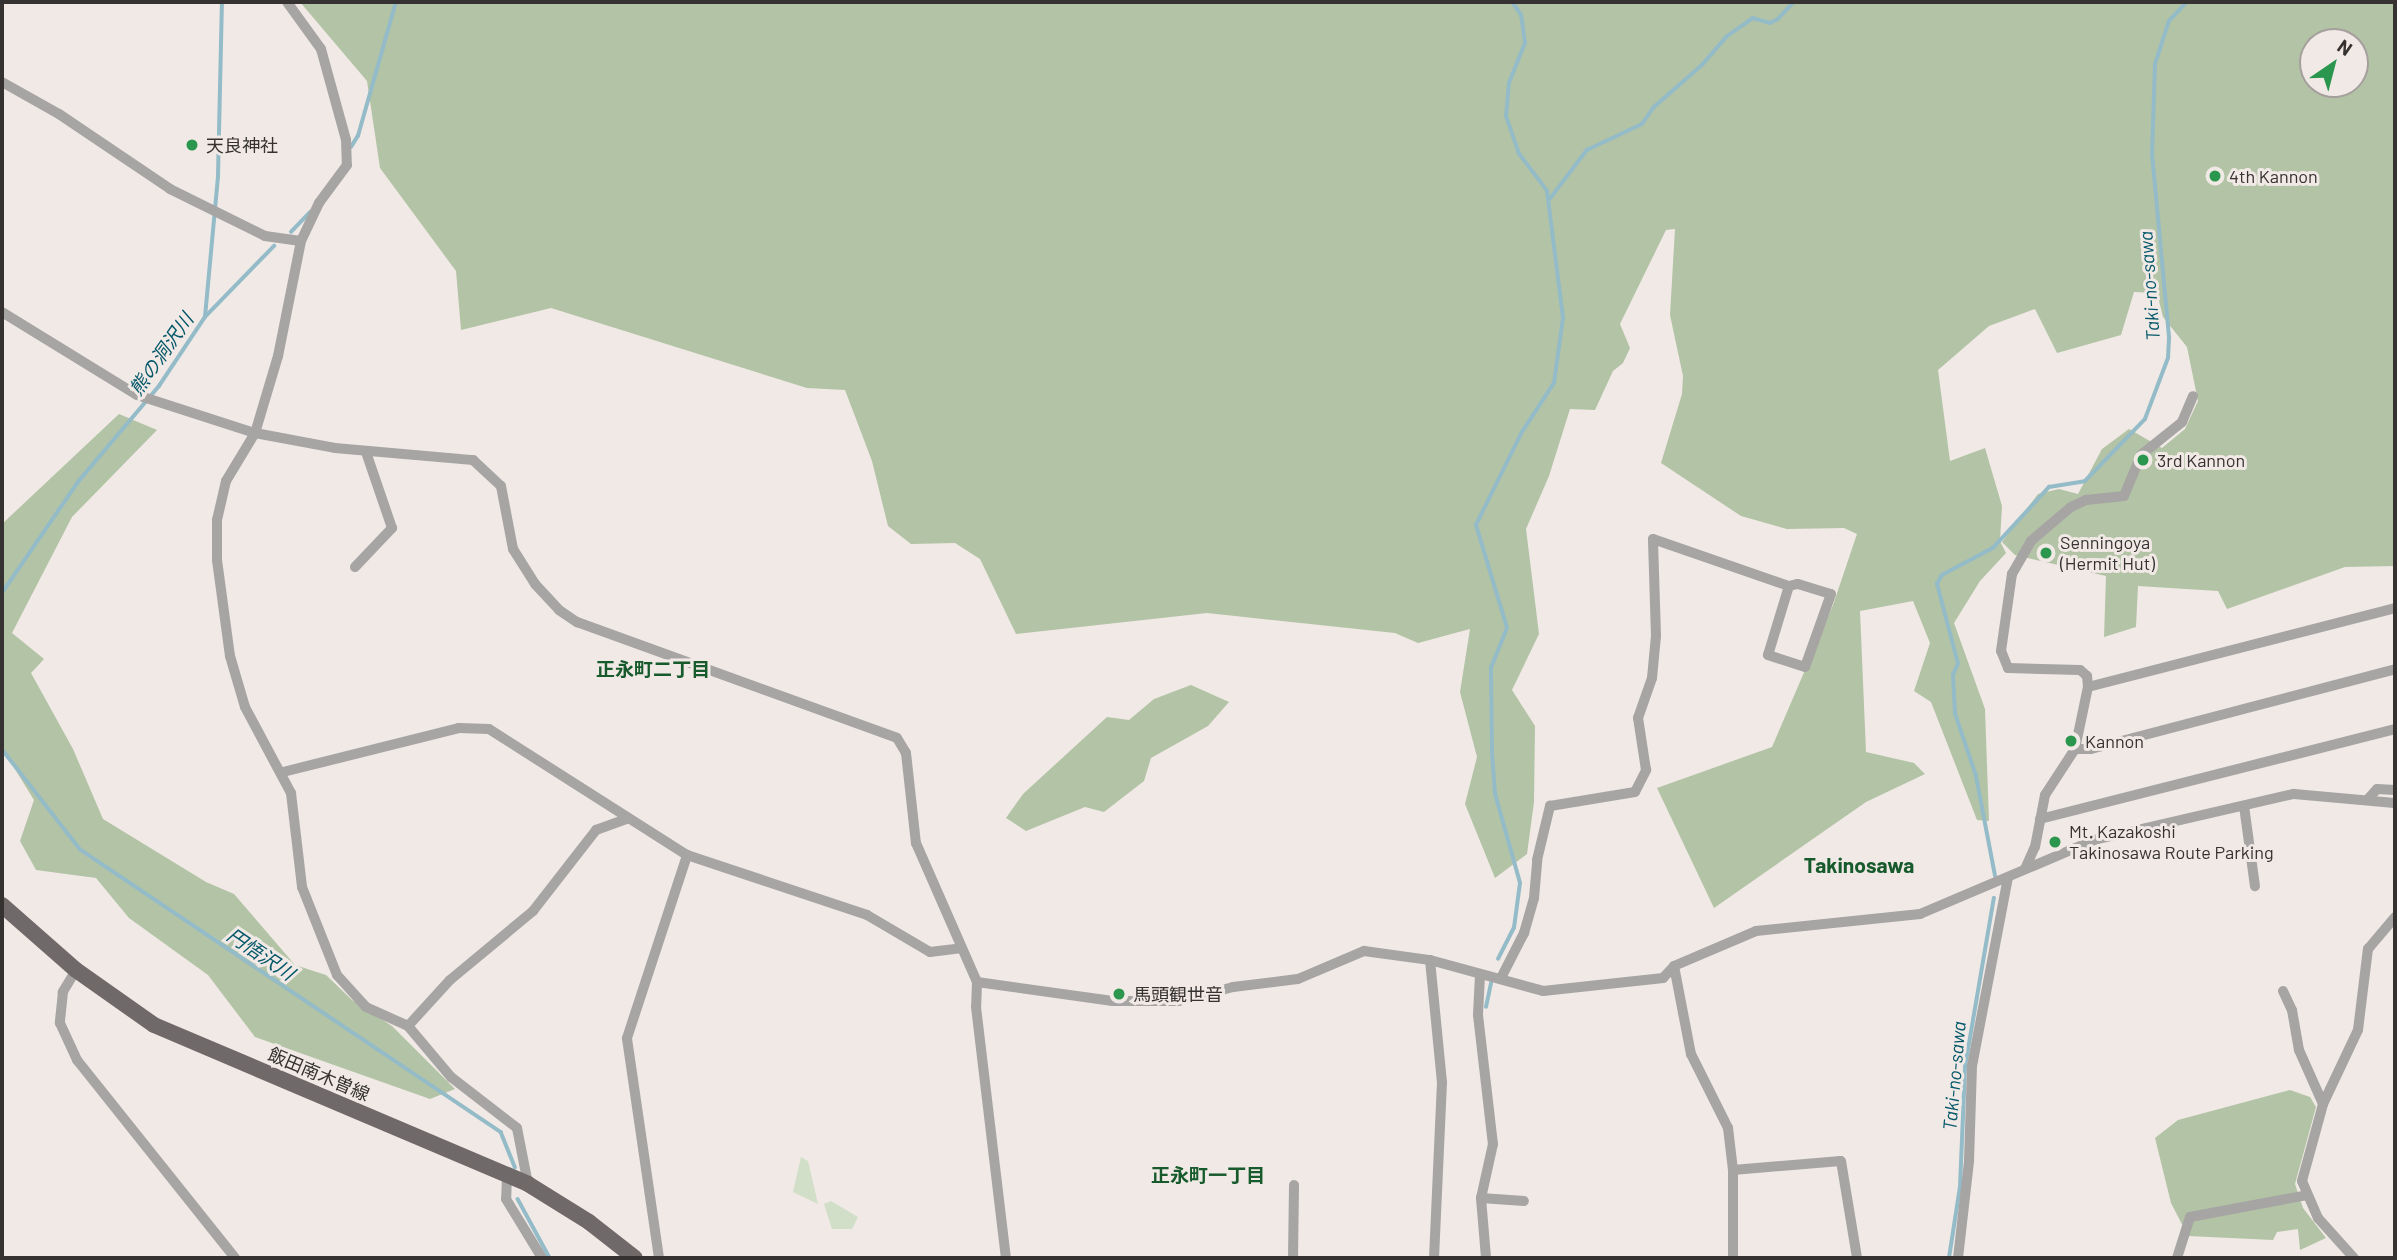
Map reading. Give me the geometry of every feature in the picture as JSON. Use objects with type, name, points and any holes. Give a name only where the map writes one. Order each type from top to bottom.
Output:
[{"type":"main road","name":"飯田南木曽線","points":[[2,905],[76,970],[154,1024],[528,1184],[589,1222],[635,1258]]},
{"type":"street","points":[[287,2],[321,49],[346,140],[347,165],[319,203],[301,241],[278,356],[255,433],[226,481],[217,520],[218,559],[230,656],[245,707],[283,772],[291,793],[302,887],[337,975],[366,1007],[408,1026],[451,1077],[517,1128],[528,1184]]},
{"type":"street","points":[[2,82],[59,114],[170,189],[265,236],[301,241]]},
{"type":"street","points":[[2,312],[137,395],[255,433],[366,452],[462,456],[489,472],[501,486],[513,549],[535,584],[559,610],[577,622],[897,738],[906,753],[916,842],[977,982],[977,1017],[1006,1258]]},
{"type":"street","points":[[2025,869],[2045,795],[2075,748],[2088,687],[2087,676],[2080,670],[2008,668],[2001,652],[2012,575],[2031,541],[2071,507],[2086,500],[2124,496],[2141,455],[2182,422],[2193,396]]},
{"type":"street","points":[[355,567],[392,528],[366,452]]},
{"type":"street","points":[[1501,978],[1524,933],[1534,898],[1537,860],[1550,806],[1635,792],[1646,770],[1638,718],[1652,678],[1656,636],[1653,539],[1789,586],[1798,584],[1831,594],[1805,667],[1768,655],[1789,586]]},
{"type":"street","points":[[2088,687],[2395,608]]},
{"type":"street","points":[[2075,748],[2091,749],[2395,669]]},
{"type":"street","points":[[283,772],[459,728],[489,729],[687,855],[867,915],[930,952],[962,948]]},
{"type":"street","points":[[2040,818],[2395,729]]},
{"type":"street","points":[[2368,799],[2378,789],[2395,790]]},
{"type":"street","points":[[977,982],[1113,1001],[1179,1000],[1233,987],[1298,979],[1354,953],[1430,960],[1543,991],[1663,978],[1674,966],[1756,931],[1920,914],[2094,840],[2294,794],[2395,803]]},
{"type":"street","points":[[2244,806],[2255,886]]},
{"type":"street","points":[[408,1026],[450,980],[533,911],[596,830],[627,819]]},
{"type":"street","points":[[659,1258],[627,1038],[687,855]]},
{"type":"street","points":[[1958,1258],[1969,1161],[1972,1066],[2008,878]]},
{"type":"street","points":[[2354,1258],[2318,1218],[2302,1181],[2323,1104],[2358,1030],[2368,949],[2395,917]]},
{"type":"street","points":[[1430,960],[1442,1082],[1434,1258]]},
{"type":"street","points":[[1674,966],[1691,1054],[1723,1112],[1733,1170],[1733,1258]]},
{"type":"street","points":[[76,970],[63,992],[60,1023],[77,1060],[235,1258]]},
{"type":"street","points":[[1480,975],[1478,1015],[1493,1144],[1481,1198],[1486,1258]]},
{"type":"street","points":[[2283,991],[2292,1010],[2300,1050],[2323,1104]]},
{"type":"street","points":[[1733,1170],[1841,1161],[1857,1258]]},
{"type":"street","points":[[507,1175],[506,1199],[542,1258]]},
{"type":"street","points":[[1293,1258],[1294,1185]]},
{"type":"street","points":[[2177,1258],[2190,1217],[2307,1195]]},
{"type":"street","points":[[1481,1198],[1524,1201]]},
{"type":"green space","points":[[300,2],[2395,2],[2395,566],[2345,567],[2227,609],[2218,591],[2138,586],[2136,627],[2104,637],[2106,576],[2015,555],[2002,542],[2038,494],[2059,489],[2078,494],[2102,449],[2129,429],[2162,448],[2185,429],[2198,401],[2187,347],[2163,317],[2157,293],[2134,292],[2121,335],[2057,353],[2035,309],[1989,326],[1938,370],[1950,461],[1985,448],[2002,506],[2000,541],[2006,553],[1980,581],[1954,623],[1985,709],[1989,821],[1977,820],[1931,702],[1914,691],[1930,643],[1913,601],[1860,611],[1866,752],[1914,763],[1925,774],[1866,802],[1714,908],[1657,788],[1772,747],[1833,605],[1857,534],[1844,528],[1787,529],[1741,516],[1661,463],[1682,394],[1683,376],[1670,315],[1675,229],[1666,230],[1620,324],[1630,348],[1623,363],[1613,371],[1595,410],[1570,409],[1549,476],[1526,529],[1539,634],[1512,690],[1535,726],[1534,802],[1527,854],[1495,878],[1465,804],[1477,757],[1460,692],[1470,629],[1418,643],[1395,633],[1207,613],[1016,634],[980,559],[955,543],[911,544],[888,526],[872,461],[845,390],[807,388],[551,308],[461,330],[456,271],[380,168],[367,81]]},
{"type":"green space","points":[[119,414],[157,430],[72,517],[12,633],[44,659],[31,673],[73,749],[103,819],[206,882],[234,894],[295,965],[326,975],[352,1000],[392,1026],[455,1089],[430,1099],[255,1037],[208,975],[129,918],[96,878],[36,870],[20,841],[34,800],[2,748],[2,524]]},
{"type":"green space","points":[[1191,685],[1229,702],[1208,726],[1151,758],[1144,781],[1104,812],[1085,807],[1026,831],[1006,818],[1023,794],[1107,717],[1129,720],[1154,699]]},
{"type":"green space","points":[[2290,1090],[2310,1097],[2316,1107],[2295,1184],[2303,1208],[2326,1238],[2300,1250],[2298,1229],[2277,1232],[2273,1240],[2188,1236],[2171,1203],[2155,1138],[2178,1120]]},
{"type":"green space","points":[[801,1157],[808,1161],[818,1204],[793,1192]]},
{"type":"green space","points":[[831,1201],[858,1217],[852,1229],[832,1229],[824,1204]]},
{"type":"waterway","name":"熊の洞沢川","points":[[2,593],[78,482],[159,386],[205,317],[218,176],[222,2]]},
{"type":"waterway","points":[[351,147],[358,136],[396,2]]},
{"type":"waterway","points":[[1498,959],[1514,928],[1520,883],[1495,794],[1492,753],[1491,668],[1507,628],[1476,525],[1522,432],[1554,383],[1563,318],[1547,191],[1519,154],[1506,117],[1509,83],[1525,43],[1521,15],[1512,2]]},
{"type":"waterway","points":[[1549,200],[1587,150],[1642,124],[1654,107],[1702,65],[1726,37],[1753,18],[1770,23],[1778,19],[1794,2]]},
{"type":"waterway","name":"Taki-no-sawa","points":[[1995,876],[1976,776],[1955,714],[1953,675],[1958,664],[1937,584],[1942,575],[1993,548],[2049,487],[2085,481],[2145,419],[2168,358],[2169,337],[2152,155],[2155,64],[2169,21],[2187,2]]},
{"type":"waterway","points":[[291,232],[310,212]]},
{"type":"waterway","points":[[205,317],[274,246]]},
{"type":"waterway","name":"円悟沢川","points":[[2,749],[81,850],[501,1132],[515,1167]]},
{"type":"waterway","name":"Taki-no-sawa","points":[[1949,1258],[1960,1187],[1965,1067],[1994,898]]},
{"type":"waterway","points":[[1486,1007],[1491,984]]},
{"type":"waterway","name":"円悟沢川","points":[[518,1199],[550,1258]]},
{"type":"place","name":"天良神社","points":[[192,145]]},
{"type":"place","name":"4th Kannon","points":[[2215,176]]},
{"type":"place","name":"3rd Kannon","points":[[2143,460]]},
{"type":"place","name":"Senningoya (Hermit Hut)","points":[[2046,553]]},
{"type":"place","name":"Kannon","points":[[2071,741]]},
{"type":"place","name":"Mt. Kazakoshi Takinosawa Route Parking","points":[[2055,842]]},
{"type":"place","name":"馬頭観世音","points":[[1119,994]]},
{"type":"district","name":"正永町二丁目","points":[[653,669]]},
{"type":"district","name":"Takinosawa","points":[[1859,865]]},
{"type":"district","name":"正永町一丁目","points":[[1208,1175]]}]
